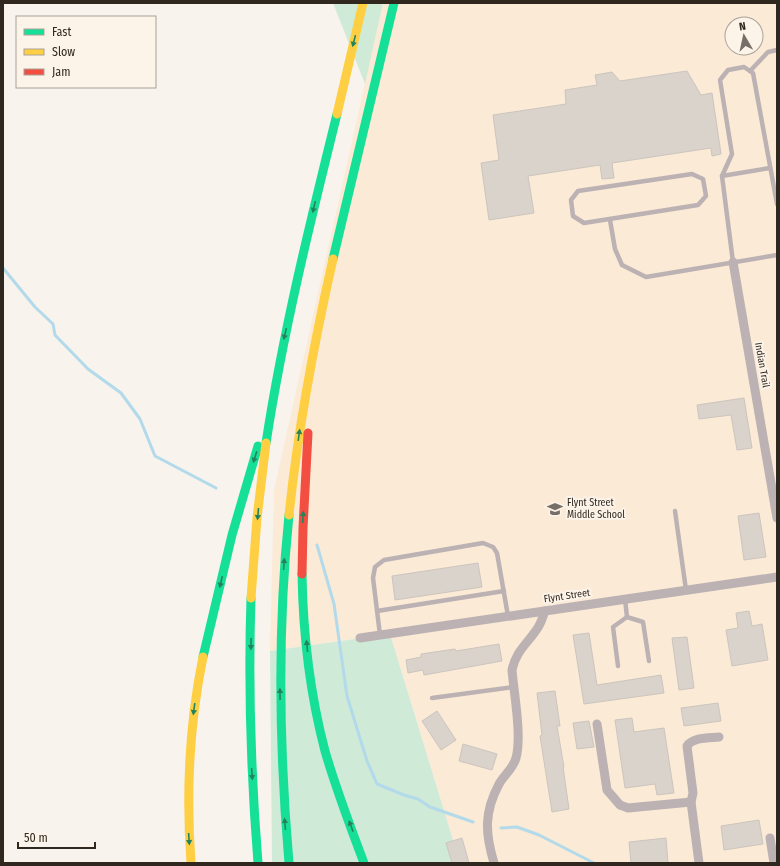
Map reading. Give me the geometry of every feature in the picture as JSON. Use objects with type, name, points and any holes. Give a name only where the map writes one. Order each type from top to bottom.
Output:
[{"type":"highway","points":[[258,863],[250,755],[253,567],[260,485],[271,406],[282,345],[363,3]]},
{"type":"highway","points":[[289,863],[281,754],[280,684],[284,567],[293,478],[311,362],[325,292],[394,3]]},
{"type":"highway","points":[[311,362],[302,547],[304,620],[311,679],[321,734],[341,800],[364,863]]},
{"type":"highway","points":[[191,863],[188,808],[189,772],[194,710],[199,681],[205,650],[241,501],[271,406]]},
{"type":"street","name":"Indian Trail","points":[[733,262],[777,518]]},
{"type":"street","name":"Flynt Street","points":[[360,638],[777,576]]},
{"type":"street","points":[[494,863],[488,843],[487,821],[499,783],[516,759],[517,727],[512,670],[517,655],[539,627],[545,611]]},
{"type":"street","points":[[597,724],[607,790],[620,805],[633,808],[691,802]]},
{"type":"street","points":[[699,863],[691,802],[693,793],[686,746],[689,742],[694,740],[718,737]]},
{"type":"street","points":[[770,838],[774,863]]},
{"type":"lane","points":[[750,71],[768,52],[777,50]]},
{"type":"lane","points":[[733,262],[722,176],[732,154],[720,80],[728,70],[744,67],[753,73],[777,204]]},
{"type":"lane","points":[[722,176],[770,168]]},
{"type":"lane","points":[[692,174],[703,179],[706,196],[698,205],[610,220],[584,223],[573,216],[571,200],[578,192],[692,174]]},
{"type":"lane","points":[[610,220],[615,249],[622,265],[646,277],[777,255]]},
{"type":"lane","points":[[675,511],[686,590]]},
{"type":"lane","points":[[380,635],[373,578],[375,567],[384,560],[483,543],[493,546],[497,553],[508,616]]},
{"type":"lane","points":[[377,611],[504,592]]},
{"type":"lane","points":[[625,599],[627,617]]},
{"type":"lane","points":[[627,617],[643,622],[649,661]]},
{"type":"lane","points":[[618,666],[613,627],[627,617]]},
{"type":"lane","points":[[432,698],[514,688]]},
{"type":"shaded area","points":[[383,3],[777,3],[777,863],[460,863],[390,634],[270,651],[274,490]]},
{"type":"green space","points":[[333,3],[383,3],[365,84]]},
{"type":"green space","points":[[390,634],[460,863],[272,863],[270,651]]},
{"type":"building","points":[[687,71],[701,95],[712,93],[721,154],[712,156],[711,148],[612,163],[614,178],[602,179],[600,165],[528,176],[534,213],[489,220],[481,163],[499,160],[493,115],[566,104],[565,90],[597,85],[595,75],[612,72],[620,81]]},
{"type":"building","points":[[744,398],[752,448],[737,450],[731,415],[699,419],[697,405]]},
{"type":"building","points":[[759,513],[766,557],[744,560],[738,516]]},
{"type":"building","points":[[478,563],[482,587],[395,600],[392,576]]},
{"type":"building","points":[[749,611],[752,626],[762,624],[768,660],[732,666],[726,630],[738,628],[736,613]]},
{"type":"building","points":[[589,633],[597,685],[661,675],[664,693],[584,704],[573,635]]},
{"type":"building","points":[[687,637],[694,688],[679,690],[672,638]]},
{"type":"building","points":[[499,644],[502,661],[424,675],[423,670],[408,673],[406,660],[421,657],[421,654],[455,649],[456,651]]},
{"type":"building","points":[[555,691],[560,726],[557,726],[569,809],[552,812],[540,736],[542,735],[537,693]]},
{"type":"building","points":[[718,703],[721,721],[684,726],[681,708]]},
{"type":"building","points":[[437,711],[456,740],[441,750],[422,721]]},
{"type":"building","points":[[632,718],[634,732],[664,728],[674,793],[657,795],[655,784],[625,788],[615,720]]},
{"type":"building","points":[[589,721],[594,747],[577,749],[573,723]]},
{"type":"building","points":[[463,744],[497,754],[492,770],[459,761]]},
{"type":"building","points":[[759,820],[763,844],[724,850],[721,826]]},
{"type":"building","points":[[462,838],[469,863],[452,863],[446,843]]},
{"type":"building","points":[[666,838],[668,863],[631,863],[629,842]]},
{"type":"waterway","points":[[3,268],[35,307],[53,324],[55,335],[88,369],[121,393],[140,419],[155,456],[216,488]]},
{"type":"waterway","points":[[317,545],[334,604],[347,696],[367,761],[377,784],[418,799],[430,807],[473,822]]},
{"type":"waterway","points":[[501,828],[517,827],[539,835],[594,863]]},
{"type":"traffic: fast","points":[[333,259],[394,3]]},
{"type":"traffic: fast","points":[[266,443],[280,360],[307,237],[337,114]]},
{"type":"traffic: fast","points":[[203,657],[232,535],[258,446]]},
{"type":"traffic: fast","points":[[289,515],[285,558],[281,646],[281,732],[289,863]]},
{"type":"traffic: fast","points":[[302,574],[308,664],[315,708],[325,751],[348,821],[364,863]]},
{"type":"traffic: fast","points":[[251,598],[251,731],[258,863]]},
{"type":"traffic: slow","points":[[337,114],[363,3]]},
{"type":"traffic: slow","points":[[289,515],[307,386],[333,259]]},
{"type":"traffic: slow","points":[[251,598],[257,518],[266,443]]},
{"type":"traffic: slow","points":[[191,863],[189,811],[190,760],[198,683],[203,657]]},
{"type":"traffic: jam","points":[[302,574],[308,433]]},
{"type":"place","name":"Flynt Street Middle School","points":[[555,509]]}]
